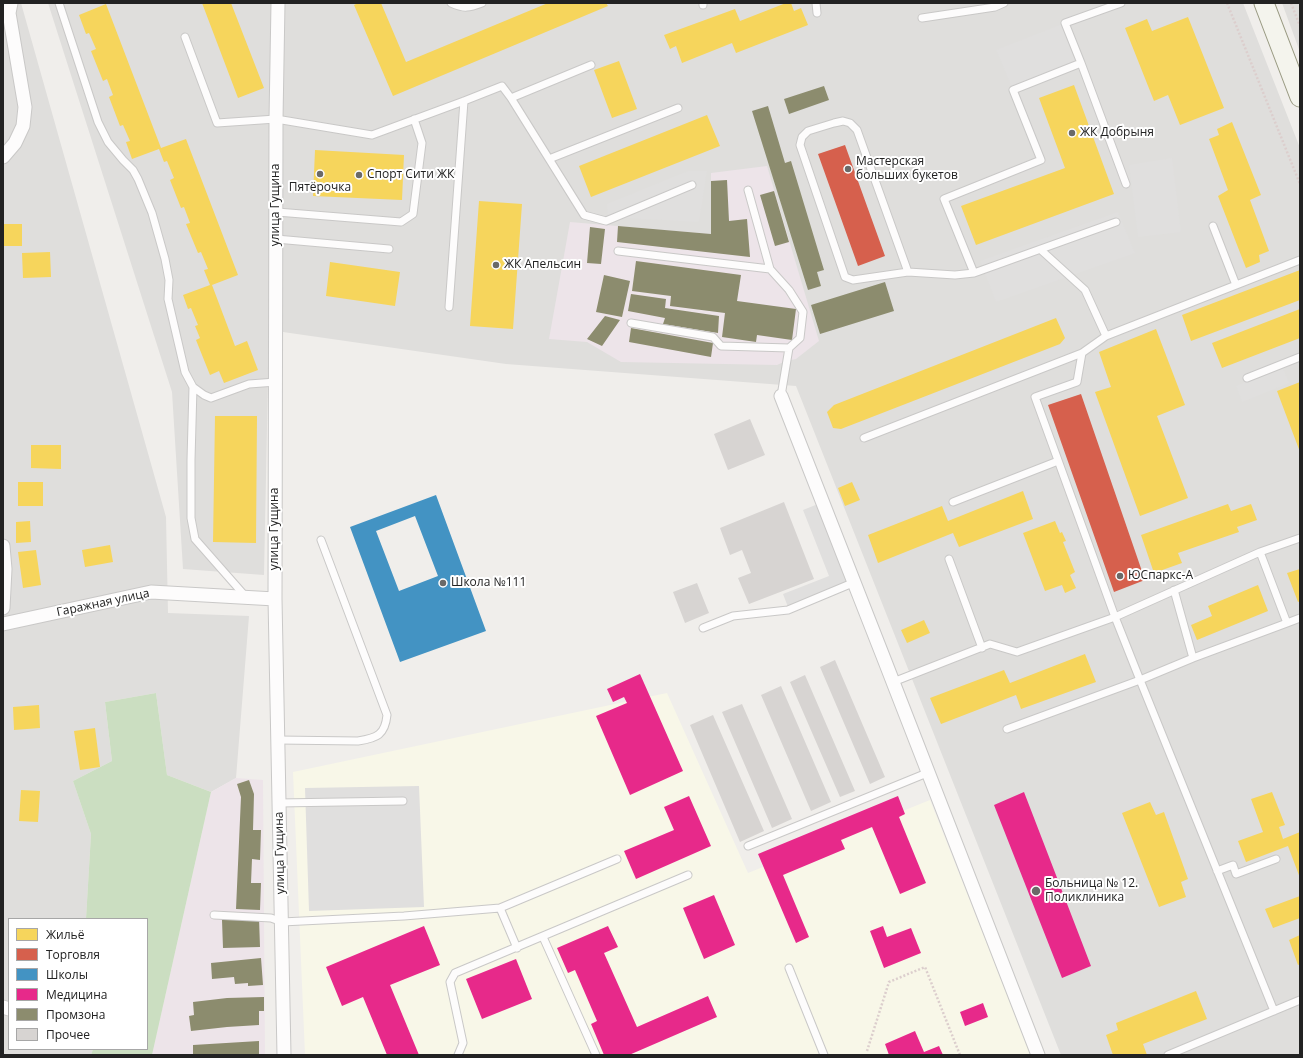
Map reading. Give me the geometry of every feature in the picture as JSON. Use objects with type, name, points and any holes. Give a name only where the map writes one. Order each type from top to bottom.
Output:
[{"type":"main road","points":[[1264,3],[1300,97]]},
{"type":"street","points":[[3,157],[15,144],[23,126],[25,107],[9,13],[11,3]]},
{"type":"street","name":"улица Гущина","points":[[278,3],[276,119],[275,599],[284,1055]]},
{"type":"street","points":[[781,396],[855,582],[927,773],[1038,1055]]},
{"type":"street","points":[[3,546],[5,569],[3,608]]},
{"type":"street","name":"Гаражная улица","points":[[3,624],[151,592],[275,599]]},
{"type":"lane","points":[[59,3],[98,122],[108,142],[122,160],[133,170],[152,213],[165,259],[169,280],[168,299],[186,372],[194,387],[204,395],[211,398],[249,384],[276,382]]},
{"type":"lane","points":[[451,3],[459,7],[470,8],[482,3]]},
{"type":"lane","points":[[816,3],[817,13]]},
{"type":"lane","points":[[922,18],[995,7],[1004,3]]},
{"type":"lane","points":[[1121,3],[1065,23],[1126,184]]},
{"type":"lane","points":[[185,37],[217,123],[276,119],[372,135],[502,86],[584,215],[606,221],[692,185]]},
{"type":"lane","points":[[974,273],[944,199],[1041,160],[1013,90],[1081,63]]},
{"type":"lane","points":[[511,98],[592,65]]},
{"type":"lane","points":[[449,307],[464,101]]},
{"type":"lane","points":[[549,160],[678,108]]},
{"type":"lane","points":[[277,212],[401,222],[413,214],[422,143],[414,119]]},
{"type":"lane","points":[[908,272],[857,130],[850,123],[843,122],[808,131],[802,137],[800,145],[845,277],[853,280],[908,272],[955,276],[974,273],[1116,222]]},
{"type":"lane","points":[[748,190],[770,269],[789,290],[803,312],[800,338],[789,348],[781,396]]},
{"type":"lane","points":[[1213,226],[1236,285]]},
{"type":"lane","points":[[276,239],[389,249]]},
{"type":"lane","points":[[1041,250],[1085,290],[1106,336]]},
{"type":"lane","points":[[618,251],[770,269]]},
{"type":"lane","points":[[864,438],[1082,354],[1106,336],[1300,260]]},
{"type":"lane","points":[[630,323],[713,337],[721,346],[789,348]]},
{"type":"lane","points":[[1082,354],[1077,382],[1035,397],[1115,617],[1274,1011]]},
{"type":"lane","points":[[1247,378],[1300,357]]},
{"type":"lane","points":[[194,387],[191,460],[191,518],[195,539],[246,597]]},
{"type":"lane","points":[[953,502],[1058,461]]},
{"type":"lane","points":[[893,682],[990,644],[1017,652],[1115,617],[1260,552],[1300,538]]},
{"type":"lane","points":[[278,740],[369,740],[377,736],[386,724],[387,715],[321,540]]},
{"type":"lane","points":[[1260,552],[1287,622]]},
{"type":"lane","points":[[949,559],[982,648]]},
{"type":"lane","points":[[703,628],[733,616],[788,610],[855,582]]},
{"type":"lane","points":[[1174,590],[1193,658]]},
{"type":"lane","points":[[1007,729],[1140,680],[1193,658],[1300,618]]},
{"type":"lane","points":[[748,846],[927,773]]},
{"type":"lane","points":[[279,803],[403,801]]},
{"type":"lane","points":[[1217,871],[1233,865],[1236,874],[1276,859]]},
{"type":"lane","points":[[214,915],[271,918],[282,922],[404,916],[500,908],[617,860]]},
{"type":"lane","points":[[458,1055],[463,1043],[450,982],[455,973],[688,875]]},
{"type":"lane","points":[[500,908],[517,948]]},
{"type":"lane","points":[[543,937],[596,1055]]},
{"type":"lane","points":[[788,968],[824,1055]]},
{"type":"lane","points":[[1168,1055],[1300,1000]]},
{"type":"path","points":[[1227,3],[1300,184]]},
{"type":"path","points":[[1292,3],[1300,26]]},
{"type":"path","points":[[867,1051],[888,982],[925,967],[960,1055]]},
{"type":"shaded area","points":[[3,3],[21,3],[166,517],[168,613],[249,616],[236,778],[211,792],[167,775],[156,693],[105,702],[112,761],[73,781],[91,834],[86,918],[8,918],[8,1050],[93,1050],[91,1055],[3,1055]]},
{"type":"shaded area","points":[[48,3],[1243,3],[1300,148],[1300,1055],[1061,1055],[796,386],[506,364],[269,330],[264,575],[183,569],[172,392]]},
{"type":"shaded area","points":[[1282,3],[1300,3],[1300,52]]},
{"type":"shaded area","points":[[1065,23],[1081,63],[1013,90],[996,50]]},
{"type":"shaded area","points":[[1172,158],[1181,232],[1138,237],[1129,165]]},
{"type":"shaded area","points":[[767,166],[819,341],[796,359],[777,365],[621,362],[587,342],[549,339],[570,222],[711,234],[711,173]]},
{"type":"shaded area","points":[[688,171],[707,171],[699,222],[608,217],[607,204]]},
{"type":"shaded area","points":[[1118,212],[1135,253],[996,302],[980,261]]},
{"type":"shaded area","points":[[1283,368],[1289,383],[1242,402],[1236,386]]},
{"type":"shaded area","points":[[818,504],[849,583],[788,607],[783,594],[829,576],[803,510]]},
{"type":"shaded area","points":[[667,693],[748,873],[930,800],[1031,1055],[305,1055],[293,772]]},
{"type":"shaded area","points":[[236,778],[263,780],[265,1055],[152,1055],[211,792]]},
{"type":"shaded area","points":[[419,786],[424,907],[309,911],[305,788]]},
{"type":"green space","points":[[156,693],[167,775],[211,792],[152,1055],[91,1055],[93,1050],[148,1050],[148,918],[86,918],[91,834],[73,781],[112,761],[105,702]]},
{"type":"building: Жильё","points":[[202,3],[231,3],[264,88],[238,98]]},
{"type":"building: Жильё","points":[[358,3],[381,3],[406,62],[548,3],[606,3],[608,6],[393,96],[354,5]]},
{"type":"building: Жильё","points":[[786,3],[791,3],[794,11],[801,8],[808,25],[736,53],[732,43],[682,63],[676,46],[670,49],[664,35],[735,9],[740,21]]},
{"type":"building: Жильё","points":[[106,4],[161,148],[186,139],[238,275],[212,285],[235,346],[247,341],[258,370],[224,383],[219,371],[210,375],[196,340],[200,338],[195,326],[198,325],[191,308],[188,309],[183,295],[210,285],[204,270],[208,269],[201,252],[198,253],[186,224],[190,223],[184,207],[181,208],[170,180],[174,178],[167,161],[164,162],[159,149],[132,159],[126,142],[130,141],[123,125],[120,126],[109,97],[113,95],[107,79],[103,81],[91,51],[96,49],[89,33],[86,34],[79,15]]},
{"type":"building: Жильё","points":[[1188,17],[1224,108],[1180,125],[1168,95],[1154,101],[1125,28],[1147,19],[1152,31]]},
{"type":"building: Жильё","points":[[619,61],[637,109],[612,118],[594,70]]},
{"type":"building: Жильё","name":"ЖК Добрыня","points":[[1074,85],[1114,194],[976,245],[961,206],[1065,168],[1039,98]]},
{"type":"building: Жильё","points":[[707,115],[720,146],[591,197],[579,166]]},
{"type":"building: Жильё","points":[[1232,122],[1261,195],[1250,200],[1269,251],[1259,255],[1260,262],[1246,268],[1218,196],[1228,190],[1209,139],[1219,135],[1217,129]]},
{"type":"building: Жильё","name":"Спорт Сити ЖК","points":[[315,150],[404,155],[402,200],[313,196]]},
{"type":"building: Жильё","name":"ЖК Апельсин","points":[[479,201],[522,204],[513,329],[470,326]]},
{"type":"building: Жильё","points":[[3,224],[22,224],[22,246],[3,246]]},
{"type":"building: Жильё","points":[[50,252],[51,277],[23,278],[22,253]]},
{"type":"building: Жильё","points":[[330,262],[400,272],[395,306],[326,296]]},
{"type":"building: Жильё","points":[[1300,270],[1300,300],[1191,341],[1182,315]]},
{"type":"building: Жильё","points":[[1300,309],[1300,338],[1222,368],[1212,343]]},
{"type":"building: Жильё","points":[[1056,318],[1065,338],[1060,344],[841,429],[833,428],[827,412],[834,405]]},
{"type":"building: Жильё","points":[[1156,329],[1185,405],[1157,416],[1188,498],[1140,516],[1095,392],[1111,387],[1099,352]]},
{"type":"building: Жильё","points":[[1300,382],[1300,452],[1277,391]]},
{"type":"building: Жильё","points":[[215,416],[257,416],[256,543],[213,542]]},
{"type":"building: Жильё","points":[[31,445],[61,445],[61,469],[31,468]]},
{"type":"building: Жильё","points":[[18,482],[43,482],[43,506],[18,506]]},
{"type":"building: Жильё","points":[[852,482],[860,500],[845,506],[838,488]]},
{"type":"building: Жильё","points":[[1023,491],[1033,519],[959,547],[953,533],[878,563],[868,535],[942,506],[948,521]]},
{"type":"building: Жильё","points":[[1228,504],[1231,511],[1251,504],[1257,520],[1237,527],[1239,532],[1178,553],[1182,563],[1154,573],[1141,535]]},
{"type":"building: Жильё","points":[[30,521],[31,542],[16,543],[16,522]]},
{"type":"building: Жильё","points":[[1055,521],[1060,533],[1062,532],[1066,541],[1063,542],[1075,572],[1070,575],[1076,588],[1065,593],[1062,585],[1045,591],[1023,533]]},
{"type":"building: Жильё","points":[[110,545],[113,562],[85,567],[82,550]]},
{"type":"building: Жильё","points":[[36,550],[41,585],[23,588],[18,552]]},
{"type":"building: Жильё","points":[[1300,569],[1300,601],[1298,602],[1287,573]]},
{"type":"building: Жильё","points":[[1258,585],[1268,611],[1197,640],[1191,625],[1212,616],[1208,606]]},
{"type":"building: Жильё","points":[[924,620],[930,633],[907,643],[901,630]]},
{"type":"building: Жильё","points":[[1085,654],[1096,682],[1021,709],[1016,695],[941,724],[930,698],[1004,670],[1010,683]]},
{"type":"building: Жильё","points":[[39,705],[40,728],[14,730],[13,707]]},
{"type":"building: Жильё","points":[[95,728],[100,767],[80,770],[74,731]]},
{"type":"building: Жильё","points":[[21,790],[40,791],[38,822],[19,821]]},
{"type":"building: Жильё","points":[[1272,792],[1285,825],[1279,827],[1283,839],[1300,832],[1300,878],[1288,846],[1246,862],[1238,841],[1263,832],[1251,799]]},
{"type":"building: Жильё","points":[[1150,802],[1156,815],[1164,812],[1188,879],[1181,882],[1186,897],[1159,907],[1122,813]]},
{"type":"building: Жильё","points":[[1300,896],[1300,918],[1273,928],[1265,909]]},
{"type":"building: Жильё","points":[[1300,935],[1300,964],[1298,965],[1289,940]]},
{"type":"building: Жильё","points":[[1196,991],[1207,1019],[1143,1044],[1147,1055],[1113,1055],[1106,1035],[1118,1030],[1116,1023]]},
{"type":"building: Торговля","points":[[845,145],[885,256],[858,266],[818,154]]},
{"type":"building: Торговля","points":[[1081,394],[1145,580],[1114,592],[1048,405]]},
{"type":"building: Школы","name":"Школа №111","points":[[436,495],[486,631],[400,662],[350,527]],"holes":[[[415,516],[438,576],[399,591],[376,531]]]},
{"type":"building: Медицина","points":[[640,674],[683,771],[630,795],[596,716],[627,703],[624,697],[613,702],[607,689]]},
{"type":"building: Медицина","points":[[1024,792],[1091,966],[1062,978],[994,805]]},
{"type":"building: Медицина","points":[[689,796],[711,846],[636,879],[624,851],[674,830],[664,807]]},
{"type":"building: Медицина","points":[[898,796],[905,814],[899,817],[926,883],[900,894],[872,827],[841,840],[845,849],[783,875],[809,937],[796,943],[758,854]]},
{"type":"building: Медицина","points":[[714,895],[735,945],[704,959],[683,908]]},
{"type":"building: Медицина","points":[[424,926],[440,965],[390,985],[419,1055],[387,1055],[363,997],[342,1006],[326,967]]},
{"type":"building: Медицина","points":[[608,926],[618,947],[604,953],[637,1027],[708,996],[717,1017],[629,1055],[604,1055],[591,1024],[597,1021],[575,970],[568,973],[557,948]]},
{"type":"building: Медицина","points":[[883,926],[887,937],[911,928],[921,953],[884,968],[870,931]]},
{"type":"building: Медицина","points":[[516,959],[532,999],[482,1019],[466,979]]},
{"type":"building: Медицина","points":[[983,1003],[988,1017],[965,1026],[960,1012]]},
{"type":"building: Медицина","points":[[915,1031],[924,1052],[939,1046],[943,1055],[889,1055],[885,1044]]},
{"type":"building: Промзона","points":[[824,86],[829,100],[789,114],[784,99]]},
{"type":"building: Промзона","points":[[768,106],[785,163],[791,161],[824,270],[817,272],[821,286],[808,290],[752,111]]},
{"type":"building: Промзона","points":[[727,180],[729,221],[747,219],[750,257],[617,242],[618,226],[711,234],[711,181]]},
{"type":"building: Промзона","points":[[774,191],[789,242],[775,246],[760,195]]},
{"type":"building: Промзона","points":[[590,227],[605,229],[601,264],[587,263]]},
{"type":"building: Промзона","points":[[636,261],[741,275],[737,301],[796,309],[792,340],[757,335],[756,342],[722,337],[725,313],[670,306],[671,296],[632,291]]},
{"type":"building: Промзона","points":[[604,275],[630,281],[622,317],[596,312]]},
{"type":"building: Промзона","points":[[885,282],[894,311],[820,334],[811,305]]},
{"type":"building: Промзона","points":[[631,294],[666,299],[665,308],[719,316],[718,333],[663,324],[665,318],[628,311]]},
{"type":"building: Промзона","points":[[605,316],[620,320],[602,346],[587,339]]},
{"type":"building: Промзона","points":[[631,328],[713,343],[711,357],[629,342]]},
{"type":"building: Промзона","points":[[249,780],[254,794],[253,830],[261,830],[260,860],[252,859],[251,883],[261,883],[260,910],[236,909],[241,797],[237,784]]},
{"type":"building: Промзона","points":[[259,918],[260,947],[223,948],[222,920]]},
{"type":"building: Промзона","points":[[261,958],[263,985],[248,986],[248,983],[235,984],[234,977],[212,979],[211,963]]},
{"type":"building: Промзона","points":[[264,997],[264,1011],[259,1011],[259,1025],[191,1031],[189,1016],[194,1015],[193,1002],[227,998]]},
{"type":"building: Промзона","points":[[259,1041],[259,1055],[193,1055],[193,1045]]},
{"type":"building: Прочее","points":[[750,419],[765,455],[728,470],[714,434]]},
{"type":"building: Прочее","points":[[784,502],[814,579],[749,604],[738,578],[751,573],[742,550],[730,555],[720,528]]},
{"type":"building: Прочее","points":[[697,583],[709,613],[685,623],[673,592]]},
{"type":"building: Прочее","points":[[835,660],[885,777],[870,784],[820,667]]},
{"type":"building: Прочее","points":[[805,675],[855,791],[840,797],[790,682]]},
{"type":"building: Прочее","points":[[781,686],[831,802],[811,811],[761,695]]},
{"type":"building: Прочее","points":[[742,704],[792,819],[772,828],[722,712]]},
{"type":"building: Прочее","points":[[713,715],[764,831],[740,842],[690,725]]},
{"type":"place","name":"ЖК Добрыня","points":[[1072,133]]},
{"type":"place","name":"Мастерская больших букетов","points":[[848,169]]},
{"type":"place","name":"Пятёрочка","points":[[320,174]]},
{"type":"place","name":"Спорт Сити ЖК","points":[[359,175]]},
{"type":"place","name":"ЖК Апельсин","points":[[496,265]]},
{"type":"place","name":"ЮСпаркс-А","points":[[1120,576]]},
{"type":"place","name":"Школа №111","points":[[443,583]]},
{"type":"place","name":"Больница № 12. Поликлиника","points":[[1036,891]]}]
